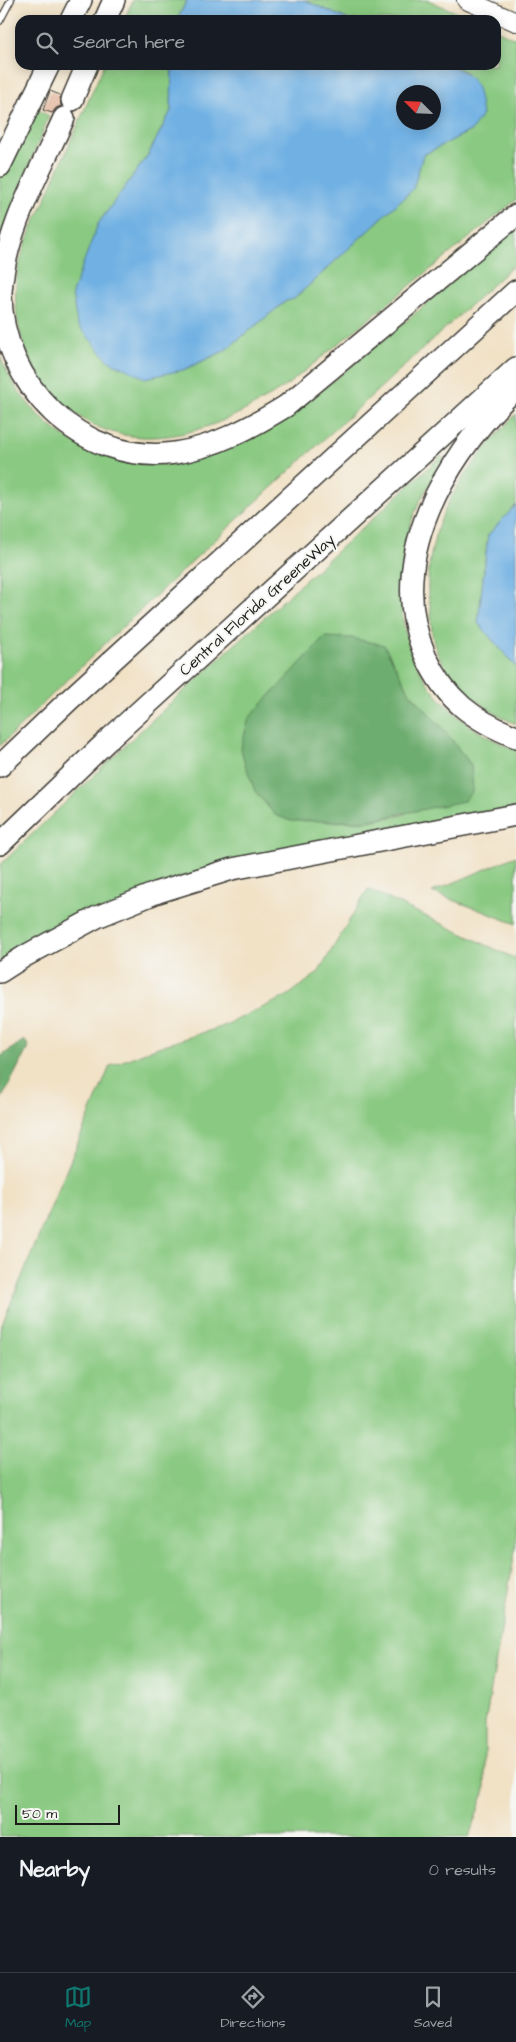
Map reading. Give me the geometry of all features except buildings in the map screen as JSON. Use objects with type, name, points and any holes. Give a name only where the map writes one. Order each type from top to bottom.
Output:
[{"type":"highway","points":[[74,15],[82,0]]},
{"type":"highway","points":[[107,15],[114,0]]},
{"type":"highway","points":[[0,166],[13,135],[46,70]]},
{"type":"highway","points":[[85,70],[17,224],[5,260],[1,294],[4,324],[9,347],[22,378],[37,398],[54,415],[83,436],[112,447],[138,454],[174,453],[194,449],[233,435],[260,422],[286,406],[516,214]]},
{"type":"highway","points":[[0,766],[68,701],[516,291]]},
{"type":"highway","name":"Central Florida GreeneWay","points":[[0,844],[106,742],[516,368]]},
{"type":"highway","points":[[516,388],[486,420],[442,482],[425,517],[415,548],[411,580],[412,607],[417,637],[432,670],[443,687],[464,710],[491,727],[516,737]]},
{"type":"highway","points":[[0,972],[25,956],[97,917],[158,892],[232,869],[516,815]]},
{"type":"main road","points":[[466,0],[500,15]]},
{"type":"main road","points":[[501,15],[516,22]]},
{"type":"lane","points":[[0,21],[11,0]]},
{"type":"green space","points":[[133,0],[187,0],[180,15],[126,15]]},
{"type":"green space","points":[[304,0],[428,0],[462,15],[338,15]]},
{"type":"green space","points":[[501,32],[516,39],[516,200],[291,382],[260,402],[228,418],[195,430],[162,437],[129,436],[97,427],[68,408],[41,378],[33,366],[22,340],[16,312],[18,270],[29,234],[102,70],[172,70],[171,111],[148,155],[98,224],[183,370],[224,351],[286,301],[294,299],[413,189],[423,155],[472,130],[466,72],[461,70],[501,70]]},
{"type":"green space","points":[[35,108],[49,116],[0,237],[0,180]]},
{"type":"green space","points":[[516,226],[516,263],[191,562],[0,746],[0,356],[15,385],[34,410],[45,422],[71,441],[85,448],[125,461],[163,464],[200,459],[234,446],[268,428],[300,407],[400,326]]},
{"type":"green space","points":[[516,414],[516,505],[488,535],[478,623],[516,667],[516,724],[491,711],[479,702],[448,671],[435,647],[433,639],[428,585],[429,565],[438,528],[455,490],[494,438]]},
{"type":"green space","points":[[441,456],[445,459],[421,498],[411,524],[403,561],[401,596],[405,629],[415,660],[431,688],[453,712],[482,733],[516,750],[516,808],[285,850],[0,962],[0,865],[138,733]],"holes":[[[384,645],[410,693],[444,730],[471,765],[403,815],[366,821],[327,822]]]},
{"type":"green space","points":[[325,637],[351,638],[384,645],[410,693],[444,730],[471,765],[473,790],[464,801],[366,821],[291,821],[275,815],[255,791],[244,761],[241,748],[249,718]]},
{"type":"green space","points":[[516,856],[516,924],[432,892]]},
{"type":"green space","points":[[368,889],[516,959],[516,1545],[485,1724],[485,1789],[469,1837],[0,1837],[0,1329],[110,1066],[158,1047],[221,1027],[287,996],[318,973]]},
{"type":"green space","points":[[24,1040],[29,1046],[0,1102],[0,1057]]},
{"type":"water","points":[[187,0],[304,0],[338,15],[180,15]]},
{"type":"water","points":[[172,70],[459,70],[471,79],[478,90],[482,115],[472,130],[423,155],[413,189],[294,299],[286,301],[224,351],[183,370],[145,378],[109,361],[77,324],[72,293],[98,224],[148,155],[171,111]]},
{"type":"water","points":[[516,505],[516,667],[478,623],[488,535]]}]
